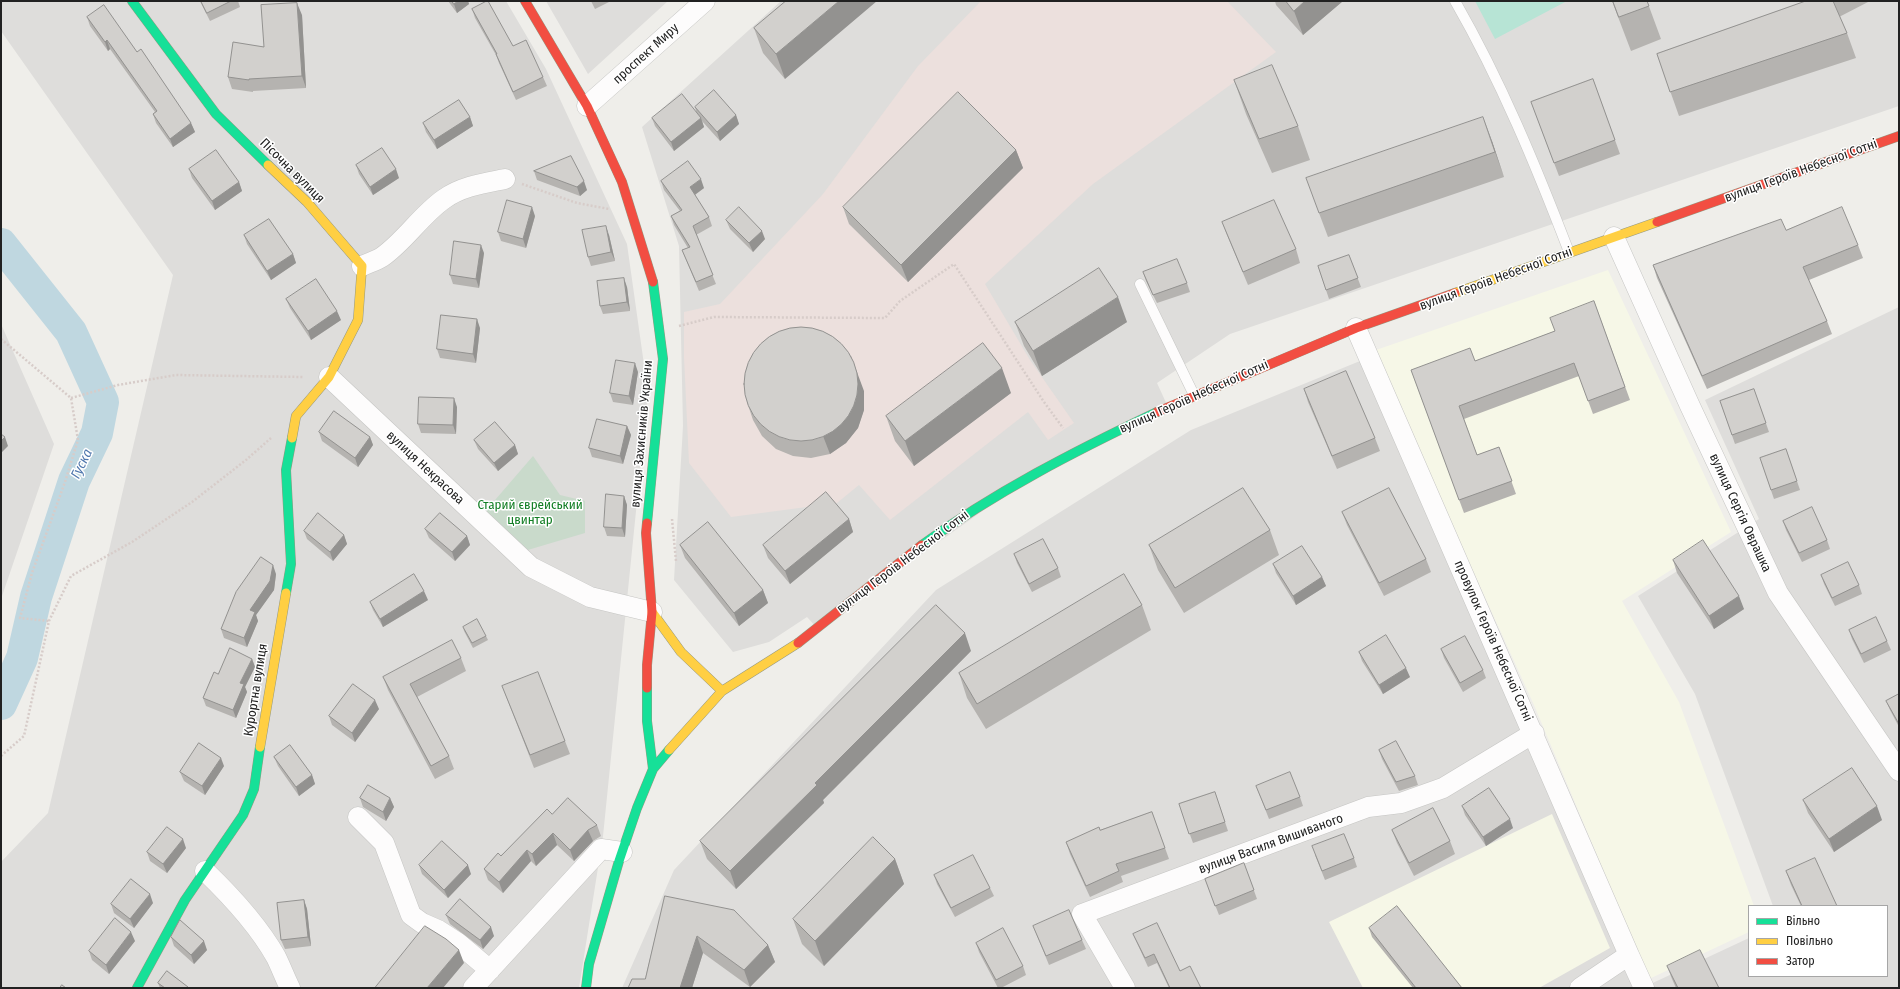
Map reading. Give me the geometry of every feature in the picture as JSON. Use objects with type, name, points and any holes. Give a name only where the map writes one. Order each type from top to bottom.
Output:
[{"type":"street","name":"Пісочна вулиця","points":[[132,1],[216,114],[307,202],[362,266]]},
{"type":"street","name":"вулиця Захисників України","points":[[525,1],[586,106],[622,182],[654,282],[663,358],[646,533],[652,612],[647,665],[647,721],[653,769]]},
{"type":"street","name":"проспект Миру","points":[[586,106],[704,1]]},
{"type":"street","name":"вулиця Героїв Небесної Сотні","points":[[586,988],[589,964],[622,852],[637,808],[653,769],[689,726],[722,692],[790,649],[886,572],[959,518],[1039,471],[1099,440],[1194,395],[1356,328],[1899,136]]},
{"type":"street","points":[[329,377],[358,320],[362,266],[381,257],[400,241],[426,213],[446,197],[475,185],[505,179]]},
{"type":"street","name":"вулиця Сергія Оврашка","points":[[1614,237],[1690,406],[1778,593],[1899,771]]},
{"type":"street","name":"провулок Героїв Небесної Сотні","points":[[1356,328],[1644,988]]},
{"type":"street","name":"вулиця Некрасова","points":[[329,377],[531,567],[590,598],[652,612]]},
{"type":"street","name":"Курортна вулиця","points":[[138,988],[186,900],[243,815],[254,789],[266,703],[291,564],[286,470],[296,416],[329,377]]},
{"type":"street","points":[[652,612],[681,652],[722,692]]},
{"type":"street","name":"вулиця Василя Вишиваного","points":[[1125,988],[1082,914],[1368,807],[1401,803],[1443,788],[1534,733]]},
{"type":"street","points":[[358,817],[384,843],[411,915],[422,924],[438,930],[458,942],[490,970]]},
{"type":"street","points":[[473,988],[601,849],[622,852]]},
{"type":"street","points":[[205,871],[240,908],[264,937],[277,958],[290,988]]},
{"type":"street","points":[[1580,988],[1629,955]]},
{"type":"lane","points":[[1455,1],[1477,40],[1514,118],[1569,252]]},
{"type":"lane","points":[[1140,284],[1194,395]]},
{"type":"path","points":[[542,190],[577,204],[616,210]]},
{"type":"path","points":[[677,327],[714,317],[885,318],[900,301],[954,264],[1044,402],[1063,428]]},
{"type":"path","points":[[1,339],[70,398],[78,440],[65,482],[32,573],[20,618],[49,621]]},
{"type":"path","points":[[70,398],[176,374],[329,377]]},
{"type":"path","points":[[1,756],[24,736],[49,621],[71,576],[132,542],[192,502],[274,436]]},
{"type":"path","points":[[672,519],[676,561]]},
{"type":"shaded area","points":[[1,1],[506,1],[546,69],[627,244],[648,393],[603,836],[579,988],[1,988],[1,862],[48,813],[173,275],[1,31]]},
{"type":"shaded area","points":[[546,1],[668,1],[588,74]]},
{"type":"shaded area","points":[[781,1],[1899,1],[1899,106],[1230,334],[1157,383],[1168,407],[1039,471],[817,628],[807,617],[769,642],[733,652],[674,580],[683,426],[679,246],[642,127]]},
{"type":"shaded area","points":[[981,1],[1227,1],[1276,52],[1093,184],[985,284],[1030,360],[1074,423],[1048,440],[1028,412],[890,520],[859,485],[837,503],[731,517],[689,463],[684,357],[684,312],[720,304],[823,194],[918,66]]},
{"type":"shaded area","points":[[1608,270],[1731,532],[1622,601],[1679,702],[1754,905],[1748,905],[1748,932],[1649,979],[1534,705],[1373,351]]},
{"type":"shaded area","points":[[1899,307],[1899,988],[1642,988],[1748,938],[1748,977],[1888,977],[1888,905],[1773,905],[1695,694],[1638,596],[1759,519],[1705,400]]},
{"type":"shaded area","points":[[1,324],[54,444],[1,599]]},
{"type":"shaded area","points":[[1360,361],[1636,988],[622,988],[674,870],[936,590],[1191,430]]},
{"type":"shaded area","points":[[1552,814],[1610,948],[1539,988],[1363,988],[1329,922]]},
{"type":"green space","points":[[1475,1],[1567,1],[1495,39]]},
{"type":"green space","name":"Старий єврейський цвинтар","points":[[533,456],[560,495],[585,501],[585,533],[521,552],[483,514]]},
{"type":"building","points":[[201,1],[231,1],[207,13]]},
{"type":"building","points":[[487,1],[513,46],[526,40],[543,77],[513,92],[497,54],[472,9]]},
{"type":"building","points":[[786,1],[839,1],[776,54],[754,28]]},
{"type":"building","points":[[1286,1],[1305,1],[1294,11]]},
{"type":"building","points":[[1613,1],[1647,1],[1649,6],[1619,17]]},
{"type":"building","points":[[1806,1],[1833,1],[1847,33],[1670,92],[1657,54]]},
{"type":"building","points":[[297,3],[302,76],[249,80],[228,77],[233,42],[264,47],[261,5]]},
{"type":"building","points":[[104,5],[137,52],[141,49],[191,123],[170,139],[153,114],[157,111],[107,40],[105,42],[87,17]]},
{"type":"building","points":[[1272,65],[1298,126],[1259,139],[1234,80]]},
{"type":"building","points":[[1593,79],[1615,140],[1554,163],[1531,102]]},
{"type":"building","points":[[714,90],[736,115],[717,132],[695,107]]},
{"type":"building","points":[[958,92],[1016,150],[901,265],[843,207]]},
{"type":"building","points":[[682,94],[701,118],[671,142],[652,118]]},
{"type":"building","points":[[459,100],[470,117],[434,140],[423,123]]},
{"type":"building","points":[[1483,117],[1495,152],[1319,213],[1306,178]]},
{"type":"building","points":[[382,148],[396,169],[370,187],[356,165]]},
{"type":"building","points":[[216,150],[239,182],[212,201],[189,169]]},
{"type":"building","points":[[571,156],[584,181],[577,187],[534,171]]},
{"type":"building","points":[[688,161],[701,179],[690,187],[709,217],[693,226],[713,275],[696,282],[682,250],[690,247],[671,216],[682,210],[661,181]]},
{"type":"building","points":[[507,200],[532,207],[523,239],[498,232]]},
{"type":"building","points":[[1274,200],[1296,249],[1243,272],[1222,222]]},
{"type":"building","points":[[739,207],[762,231],[749,243],[726,220]]},
{"type":"building","points":[[1842,207],[1858,245],[1803,267],[1827,321],[1702,376],[1653,265],[1781,219],[1786,230]]},
{"type":"building","points":[[269,219],[293,254],[267,271],[244,235]]},
{"type":"building","points":[[606,226],[611,252],[588,257],[582,230]]},
{"type":"building","points":[[454,241],[481,245],[476,279],[450,275]]},
{"type":"building","points":[[1349,255],[1358,278],[1326,290],[1318,266]]},
{"type":"building","points":[[1177,259],[1187,283],[1153,295],[1143,272]]},
{"type":"building","points":[[1099,268],[1118,297],[1033,351],[1015,322]]},
{"type":"building","points":[[624,278],[627,302],[600,306],[597,281]]},
{"type":"building","points":[[316,279],[337,311],[308,331],[286,299]]},
{"type":"building","points":[[1594,301],[1625,387],[1588,401],[1574,363],[1459,406],[1477,455],[1499,447],[1512,481],[1459,500],[1411,370],[1470,348],[1475,361],[1555,331],[1550,318]]},
{"type":"building","points":[[441,315],[477,319],[473,354],[437,349]]},
{"type":"building","points":[[801,327],[823,331],[841,344],[854,362],[858,384],[854,406],[841,424],[823,437],[801,441],[779,437],[761,424],[748,406],[744,384],[748,362],[761,344],[779,331]]},
{"type":"building","points":[[983,343],[1002,368],[905,441],[886,416]]},
{"type":"building","points":[[616,360],[635,363],[629,396],[610,393]]},
{"type":"building","points":[[1346,371],[1375,438],[1332,456],[1304,389]]},
{"type":"building","points":[[1754,389],[1766,423],[1732,435],[1720,401]]},
{"type":"building","points":[[419,397],[454,398],[453,425],[418,424]]},
{"type":"building","points":[[334,411],[370,437],[355,458],[319,432]]},
{"type":"building","points":[[597,419],[627,426],[620,456],[589,448]]},
{"type":"building","points":[[495,422],[515,445],[494,463],[474,440]]},
{"type":"building","points":[[1,434],[5,437],[1,441]]},
{"type":"building","points":[[1786,449],[1797,481],[1771,490],[1760,458]]},
{"type":"building","points":[[1243,488],[1270,530],[1175,588],[1149,545]]},
{"type":"building","points":[[1389,488],[1426,559],[1379,583],[1342,512]]},
{"type":"building","points":[[826,492],[849,519],[785,571],[763,545]]},
{"type":"building","points":[[606,494],[624,496],[622,528],[604,527]]},
{"type":"building","points":[[1812,507],[1827,540],[1799,553],[1783,521]]},
{"type":"building","points":[[318,513],[344,535],[330,552],[304,531]]},
{"type":"building","points":[[440,513],[467,536],[452,552],[425,529]]},
{"type":"building","points":[[708,522],[763,590],[734,613],[680,545]]},
{"type":"building","points":[[1043,539],[1058,568],[1029,584],[1014,554]]},
{"type":"building","points":[[1703,540],[1739,596],[1709,616],[1673,560]]},
{"type":"building","points":[[1302,546],[1322,577],[1293,596],[1273,564]]},
{"type":"building","points":[[261,557],[273,565],[270,581],[250,610],[255,612],[244,638],[221,629],[236,592]]},
{"type":"building","points":[[1848,562],[1859,585],[1832,598],[1821,575]]},
{"type":"building","points":[[414,574],[424,591],[380,619],[370,602]]},
{"type":"building","points":[[1124,574],[1142,605],[977,704],[959,673]]},
{"type":"building","points":[[936,605],[965,633],[815,783],[817,785],[730,871],[700,841]]},
{"type":"building","points":[[1876,617],[1887,641],[1861,654],[1849,630]]},
{"type":"building","points":[[477,619],[486,636],[472,643],[463,627]]},
{"type":"building","points":[[1386,635],[1406,668],[1379,685],[1359,652]]},
{"type":"building","points":[[1465,636],[1483,670],[1460,683],[1441,649]]},
{"type":"building","points":[[452,640],[461,658],[410,684],[449,756],[431,766],[383,677]]},
{"type":"building","points":[[230,648],[252,659],[240,683],[244,684],[233,710],[203,698],[214,672],[218,674]]},
{"type":"building","points":[[538,672],[565,741],[530,755],[502,686]]},
{"type":"building","points":[[353,684],[375,700],[352,733],[329,716]]},
{"type":"building","points":[[1899,694],[1899,724],[1886,701]]},
{"type":"building","points":[[1396,741],[1415,776],[1396,782],[1379,750]]},
{"type":"building","points":[[199,743],[221,758],[202,786],[180,772]]},
{"type":"building","points":[[290,745],[312,775],[296,787],[274,757]]},
{"type":"building","points":[[1852,768],[1877,806],[1829,839],[1803,800]]},
{"type":"building","points":[[1290,772],[1300,797],[1266,810],[1256,786]]},
{"type":"building","points":[[368,785],[390,798],[383,812],[360,798]]},
{"type":"building","points":[[1489,788],[1510,819],[1483,837],[1462,806]]},
{"type":"building","points":[[1215,792],[1225,822],[1189,834],[1179,804]]},
{"type":"building","points":[[568,798],[597,825],[588,830],[570,850],[553,833],[532,854],[527,850],[499,882],[484,869],[498,853],[501,856],[547,809],[552,814]]},
{"type":"building","points":[[1433,808],[1450,841],[1409,863],[1392,830]]},
{"type":"building","points":[[1152,812],[1165,848],[1116,864],[1119,871],[1086,886],[1066,842],[1099,827],[1100,830]]},
{"type":"building","points":[[167,827],[183,839],[163,864],[147,852]]},
{"type":"building","points":[[1344,834],[1354,858],[1322,871],[1312,846]]},
{"type":"building","points":[[873,837],[895,859],[815,941],[793,919]]},
{"type":"building","points":[[442,841],[468,865],[444,890],[419,865]]},
{"type":"building","points":[[973,855],[990,888],[951,908],[934,875]]},
{"type":"building","points":[[1815,858],[1837,905],[1802,905],[1786,871]]},
{"type":"building","points":[[1244,863],[1254,890],[1215,906],[1205,879]]},
{"type":"building","points":[[131,879],[150,894],[130,919],[111,904]]},
{"type":"building","points":[[665,896],[734,910],[768,945],[744,970],[697,936],[680,988],[628,988],[632,979],[645,979]]},
{"type":"building","points":[[460,899],[491,927],[480,940],[446,915]]},
{"type":"building","points":[[304,900],[308,937],[281,940],[277,903]]},
{"type":"building","points":[[1397,906],[1462,988],[1416,988],[1369,928]]},
{"type":"building","points":[[1069,910],[1082,940],[1046,956],[1033,926]]},
{"type":"building","points":[[115,918],[131,932],[106,965],[89,951]]},
{"type":"building","points":[[180,920],[204,941],[191,955],[171,937]]},
{"type":"building","points":[[1157,923],[1180,971],[1190,966],[1201,988],[1170,988],[1154,954],[1145,958],[1133,934]]},
{"type":"building","points":[[425,926],[446,939],[459,950],[427,988],[375,988]]},
{"type":"building","points":[[1003,928],[1023,966],[996,980],[976,943]]},
{"type":"building","points":[[1700,950],[1719,988],[1678,988],[1667,966]]},
{"type":"building","points":[[167,971],[188,987],[165,988],[158,983]]},
{"type":"waterway","name":"Гуска","points":[[1,244],[71,332],[103,402],[97,433],[74,481],[36,597],[22,658],[1,704]]},
{"type":"traffic: fast","points":[[132,1],[216,114],[268,165]]},
{"type":"traffic: fast","points":[[647,523],[663,359],[653,282]]},
{"type":"traffic: fast","points":[[922,545],[978,507],[1036,473],[1157,412]]},
{"type":"traffic: fast","points":[[286,593],[291,564],[286,470],[292,438]]},
{"type":"traffic: fast","points":[[647,688],[647,721],[653,769]]},
{"type":"traffic: fast","points":[[137,988],[185,900],[243,815],[254,789],[260,747]]},
{"type":"traffic: fast","points":[[586,988],[589,964],[619,861],[637,808],[653,769],[669,750]]},
{"type":"traffic: slow","points":[[268,165],[307,202],[362,266],[358,320],[329,377],[296,416],[292,438]]},
{"type":"traffic: slow","points":[[1455,293],[1657,222]]},
{"type":"traffic: slow","points":[[260,747],[286,593]]},
{"type":"traffic: slow","points":[[652,612],[681,652],[722,691]]},
{"type":"traffic: slow","points":[[669,750],[722,691],[798,643]]},
{"type":"traffic: jam","points":[[525,1],[587,106],[622,182],[653,282]]},
{"type":"traffic: jam","points":[[1657,222],[1899,136]]},
{"type":"traffic: jam","points":[[1157,412],[1356,328],[1455,293]]},
{"type":"traffic: jam","points":[[647,523],[646,533],[652,612],[647,665],[647,688]]},
{"type":"traffic: jam","points":[[798,643],[922,545]]}]
